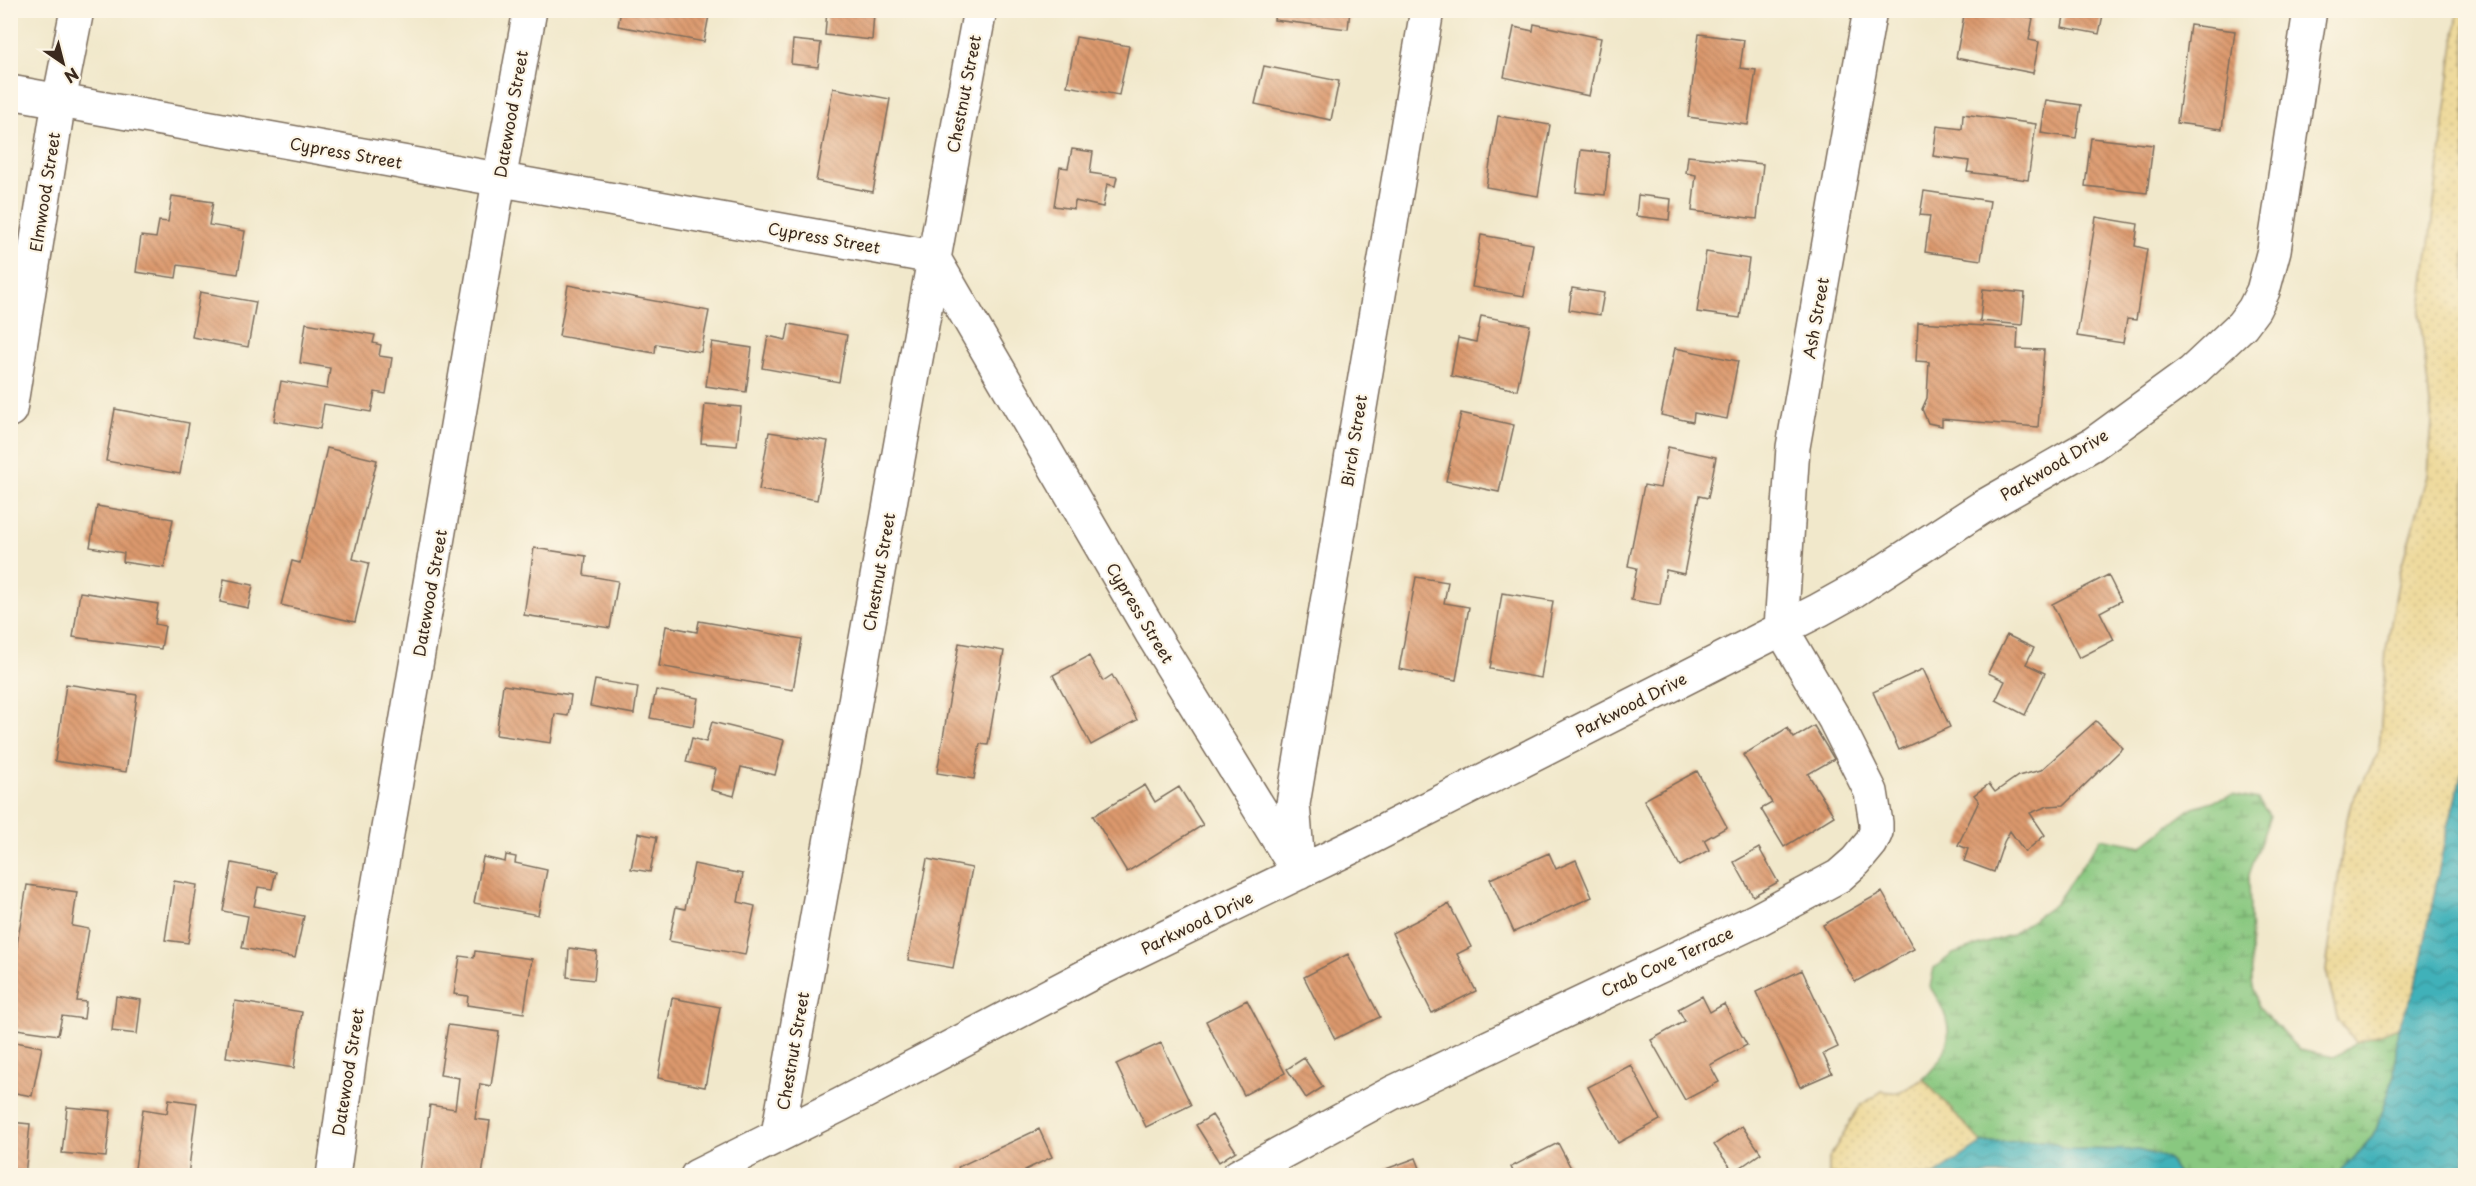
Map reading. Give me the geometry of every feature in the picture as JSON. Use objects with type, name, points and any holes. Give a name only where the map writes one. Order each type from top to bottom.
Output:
[{"type":"street","name":"Elmwood Street","points":[[10,410],[59,101],[77,10]]},
{"type":"street","name":"Datewood Street","points":[[333,1176],[356,1015],[530,10]]},
{"type":"street","name":"Chestnut Street","points":[[778,1134],[854,715],[933,257],[980,10]]},
{"type":"street","name":"Birch Street","points":[[1299,873],[1293,804],[1427,10]]},
{"type":"street","name":"Ash Street","points":[[1781,628],[1793,447],[1870,10]]},
{"type":"street","name":"Parkwood Drive","points":[[696,1176],[1092,973],[1299,873],[1855,590],[1981,508],[2093,444],[2192,372],[2242,324],[2254,309],[2263,291],[2274,250],[2310,10]]},
{"type":"street","name":"Cypress Street","points":[[10,92],[933,257],[1150,632],[1299,873]]},
{"type":"street","name":"Crab Cove Terrace","points":[[1238,1176],[1392,1093],[1755,921],[1839,876],[1856,861],[1871,843],[1876,832],[1876,813],[1870,792],[1835,720],[1781,628]]},
{"type":"green space","points":[[2233,795],[2258,800],[2270,816],[2249,875],[2252,982],[2258,1006],[2299,1050],[2334,1057],[2356,1043],[2398,1027],[2394,1076],[2374,1136],[2338,1175],[2179,1175],[2167,1158],[2138,1150],[2068,1149],[2044,1140],[1982,1143],[1923,1079],[1942,1057],[1948,1035],[1944,1013],[1930,987],[1934,968],[1953,954],[2011,935],[2055,904],[2101,838],[2142,846],[2193,807]]},
{"type":"sand","points":[[2458,11],[2465,11],[2465,761],[2445,839],[2416,987],[2398,1027],[2356,1043],[2338,1020],[2326,970],[2345,828],[2351,803],[2379,752],[2386,650],[2401,567],[2428,476],[2432,422],[2420,317]]},
{"type":"sand","points":[[1923,1079],[1982,1143],[1935,1175],[1829,1175],[1829,1158],[1859,1107],[1882,1091],[1899,1093]]},
{"type":"water","points":[[2465,761],[2465,1175],[2338,1175],[2374,1136],[2394,1076],[2398,1027],[2416,987],[2445,839]]},
{"type":"water","points":[[2044,1140],[2068,1149],[2138,1150],[2167,1158],[2179,1175],[1935,1175],[1982,1143]]},
{"type":"building","points":[[621,10],[710,10],[704,42],[618,26]]},
{"type":"building","points":[[827,10],[874,13],[872,40],[825,35]]},
{"type":"building","points":[[1275,10],[1350,10],[1348,29],[1274,20]]},
{"type":"building","points":[[1965,10],[1989,10],[2033,18],[2029,40],[2039,42],[2033,73],[1956,58]]},
{"type":"building","points":[[2065,10],[2104,10],[2099,34],[2062,27]]},
{"type":"building","points":[[1534,24],[1601,38],[1589,96],[1504,77],[1514,27],[1533,31]]},
{"type":"building","points":[[2190,25],[2235,31],[2222,129],[2177,123]]},
{"type":"building","points":[[1699,34],[1744,40],[1740,68],[1756,70],[1748,125],[1688,117]]},
{"type":"building","points":[[1076,37],[1129,46],[1119,95],[1067,86]]},
{"type":"building","points":[[793,40],[821,43],[818,67],[791,64]]},
{"type":"building","points":[[1264,66],[1339,81],[1331,120],[1255,104]]},
{"type":"building","points":[[833,88],[890,99],[873,192],[816,181]]},
{"type":"building","points":[[2046,100],[2081,105],[2076,138],[2041,133]]},
{"type":"building","points":[[1963,114],[2036,124],[2028,180],[1967,172],[1969,161],[1933,156],[1937,126],[1962,129]]},
{"type":"building","points":[[1498,116],[1550,125],[1538,196],[1486,187]]},
{"type":"building","points":[[2091,138],[2153,145],[2147,193],[2085,186]]},
{"type":"building","points":[[1072,149],[1093,152],[1090,173],[1117,177],[1115,186],[1107,184],[1103,207],[1075,201],[1074,209],[1054,206],[1060,167],[1068,168]]},
{"type":"building","points":[[1581,150],[1609,153],[1605,195],[1576,192]]},
{"type":"building","points":[[1688,156],[1763,164],[1757,219],[1692,211],[1696,175],[1686,173]]},
{"type":"building","points":[[1924,191],[1990,201],[1981,260],[1925,252],[1930,216],[1920,215]]},
{"type":"building","points":[[1638,195],[1671,199],[1669,220],[1636,216]]},
{"type":"building","points":[[172,196],[213,202],[209,225],[245,231],[238,274],[178,265],[176,278],[136,272],[141,236],[156,238],[159,221],[168,222]]},
{"type":"building","points":[[2096,217],[2138,224],[2135,246],[2147,249],[2136,320],[2127,319],[2123,343],[2077,336]]},
{"type":"building","points":[[1481,235],[1533,244],[1524,296],[1472,287]]},
{"type":"building","points":[[1706,252],[1749,259],[1740,318],[1697,312]]},
{"type":"building","points":[[568,285],[709,311],[701,352],[656,344],[655,353],[559,336]]},
{"type":"building","points":[[1572,288],[1604,293],[1600,315],[1569,310]]},
{"type":"building","points":[[1983,289],[2025,293],[2022,325],[1980,321]]},
{"type":"building","points":[[200,292],[256,302],[248,347],[192,337]]},
{"type":"building","points":[[1481,316],[1530,325],[1517,390],[1451,376],[1458,338],[1476,342]]},
{"type":"building","points":[[1918,322],[2018,328],[2017,349],[2044,350],[2038,427],[1942,419],[1942,426],[1928,423],[1922,409],[1927,398],[1929,362],[1916,361]]},
{"type":"building","points":[[306,323],[375,335],[373,343],[381,345],[379,356],[392,358],[386,394],[375,392],[371,412],[324,404],[320,429],[274,421],[281,381],[327,389],[330,368],[300,363]]},
{"type":"building","points":[[789,324],[847,335],[839,382],[762,368],[768,336],[786,340]]},
{"type":"building","points":[[712,342],[752,348],[746,392],[706,386]]},
{"type":"building","points":[[1675,348],[1738,361],[1727,419],[1694,413],[1693,422],[1661,415]]},
{"type":"building","points":[[705,404],[741,407],[737,446],[701,443]]},
{"type":"building","points":[[115,409],[189,423],[180,474],[106,461]]},
{"type":"building","points":[[1461,413],[1514,425],[1499,492],[1446,481]]},
{"type":"building","points":[[769,432],[828,441],[817,500],[759,490]]},
{"type":"building","points":[[1668,447],[1716,457],[1708,498],[1699,496],[1684,574],[1666,570],[1660,605],[1631,600],[1637,568],[1628,566],[1644,485],[1660,488]]},
{"type":"building","points":[[327,448],[377,460],[353,559],[369,563],[355,622],[281,605],[292,561],[300,563]]},
{"type":"building","points":[[97,506],[173,519],[164,568],[123,562],[124,553],[90,547]]},
{"type":"building","points":[[534,548],[586,556],[584,575],[618,581],[610,628],[524,615]]},
{"type":"building","points":[[2108,575],[2121,601],[2100,612],[2114,640],[2079,658],[2052,604]]},
{"type":"building","points":[[1416,577],[1448,582],[1444,603],[1469,607],[1456,680],[1399,669]]},
{"type":"building","points":[[224,579],[253,585],[248,608],[220,602]]},
{"type":"building","points":[[80,592],[158,604],[155,624],[165,626],[161,649],[73,637]]},
{"type":"building","points":[[1502,593],[1553,601],[1541,678],[1490,669]]},
{"type":"building","points":[[699,621],[802,639],[793,690],[659,666],[666,626],[697,632]]},
{"type":"building","points":[[2007,635],[2034,648],[2026,664],[2045,673],[2025,715],[1996,700],[2005,681],[1988,673]]},
{"type":"building","points":[[959,643],[1004,651],[988,745],[980,744],[974,779],[937,773]]},
{"type":"building","points":[[1089,656],[1103,681],[1112,675],[1137,720],[1091,745],[1053,675]]},
{"type":"building","points":[[1923,669],[1950,727],[1899,750],[1873,692]]},
{"type":"building","points":[[595,680],[638,687],[634,714],[590,706]]},
{"type":"building","points":[[66,684],[137,695],[126,772],[55,761]]},
{"type":"building","points":[[503,685],[571,695],[568,716],[555,714],[551,743],[496,735]]},
{"type":"building","points":[[656,690],[698,698],[693,726],[650,718]]},
{"type":"building","points":[[2096,721],[2123,748],[2064,805],[2048,806],[2030,813],[2045,835],[2025,852],[2010,831],[1994,872],[1964,861],[1968,849],[1958,845],[1979,801],[1974,795],[1989,784],[1995,792],[2018,776],[2041,770]]},
{"type":"building","points":[[712,722],[784,740],[775,775],[741,767],[734,796],[711,790],[716,769],[686,762],[692,738],[706,742]]},
{"type":"building","points":[[1814,726],[1834,759],[1808,774],[1834,816],[1784,847],[1761,809],[1772,803],[1743,755],[1787,728],[1794,738]]},
{"type":"building","points":[[1697,771],[1727,827],[1704,840],[1709,850],[1680,866],[1644,800]]},
{"type":"building","points":[[1145,785],[1155,802],[1179,787],[1203,825],[1127,872],[1093,816]]},
{"type":"building","points":[[638,833],[657,837],[650,872],[631,869]]},
{"type":"building","points":[[1759,848],[1778,882],[1753,896],[1734,862]]},
{"type":"building","points":[[1549,853],[1556,869],[1576,860],[1592,897],[1514,932],[1490,879]]},
{"type":"building","points":[[506,855],[516,857],[515,863],[547,870],[538,915],[474,903],[483,857],[505,862]]},
{"type":"building","points":[[927,859],[972,868],[953,968],[908,960]]},
{"type":"building","points":[[232,863],[276,872],[272,889],[258,887],[254,906],[304,916],[295,958],[242,948],[248,916],[223,911]]},
{"type":"building","points":[[694,864],[743,874],[738,902],[755,906],[745,955],[669,941],[676,907],[685,909]]},
{"type":"building","points":[[174,881],[197,885],[188,943],[165,940]]},
{"type":"building","points":[[27,885],[77,892],[72,926],[89,929],[77,1001],[86,1002],[84,1019],[62,1016],[58,1035],[10,1028],[10,986]]},
{"type":"building","points":[[1882,892],[1914,949],[1855,982],[1823,925]]},
{"type":"building","points":[[1449,904],[1471,947],[1457,954],[1476,991],[1432,1013],[1392,933]]},
{"type":"building","points":[[569,948],[597,952],[594,980],[567,977]]},
{"type":"building","points":[[475,951],[532,959],[524,1013],[467,1005],[468,996],[454,994],[460,956],[474,958]]},
{"type":"building","points":[[1348,954],[1380,1017],[1335,1039],[1304,977]]},
{"type":"building","points":[[1802,970],[1838,1047],[1823,1054],[1832,1073],[1800,1087],[1756,992]]},
{"type":"building","points":[[116,996],[141,1000],[137,1034],[112,1031]]},
{"type":"building","points":[[1702,996],[1710,1012],[1724,1004],[1747,1045],[1710,1065],[1719,1082],[1685,1100],[1651,1040],[1685,1021],[1678,1009]]},
{"type":"building","points":[[672,998],[720,1007],[705,1087],[658,1078]]},
{"type":"building","points":[[1247,1000],[1285,1073],[1244,1095],[1206,1021]]},
{"type":"building","points":[[235,1001],[302,1012],[294,1068],[226,1057]]},
{"type":"building","points":[[448,1025],[499,1032],[491,1086],[480,1084],[475,1119],[490,1121],[482,1176],[443,1176],[421,1172],[430,1105],[455,1109],[459,1078],[440,1075]]},
{"type":"building","points":[[10,1041],[42,1047],[32,1096],[10,1092]]},
{"type":"building","points":[[1161,1043],[1191,1105],[1146,1127],[1116,1064]]},
{"type":"building","points":[[1304,1058],[1323,1087],[1306,1098],[1287,1069]]},
{"type":"building","points":[[1631,1065],[1660,1120],[1618,1143],[1588,1087]]},
{"type":"building","points":[[169,1099],[197,1103],[188,1176],[134,1176],[143,1109],[167,1113]]},
{"type":"building","points":[[67,1107],[111,1111],[106,1157],[62,1153]]},
{"type":"building","points":[[1212,1115],[1236,1151],[1219,1162],[1196,1125]]},
{"type":"building","points":[[10,1122],[30,1124],[25,1176],[10,1176]]},
{"type":"building","points":[[1742,1126],[1761,1153],[1734,1172],[1714,1145]]},
{"type":"building","points":[[1039,1129],[1052,1157],[1025,1170],[1027,1176],[962,1176],[958,1167]]},
{"type":"building","points":[[1558,1143],[1575,1176],[1515,1176],[1511,1167]]},
{"type":"building","points":[[1416,1158],[1423,1176],[1388,1176],[1386,1169]]}]
